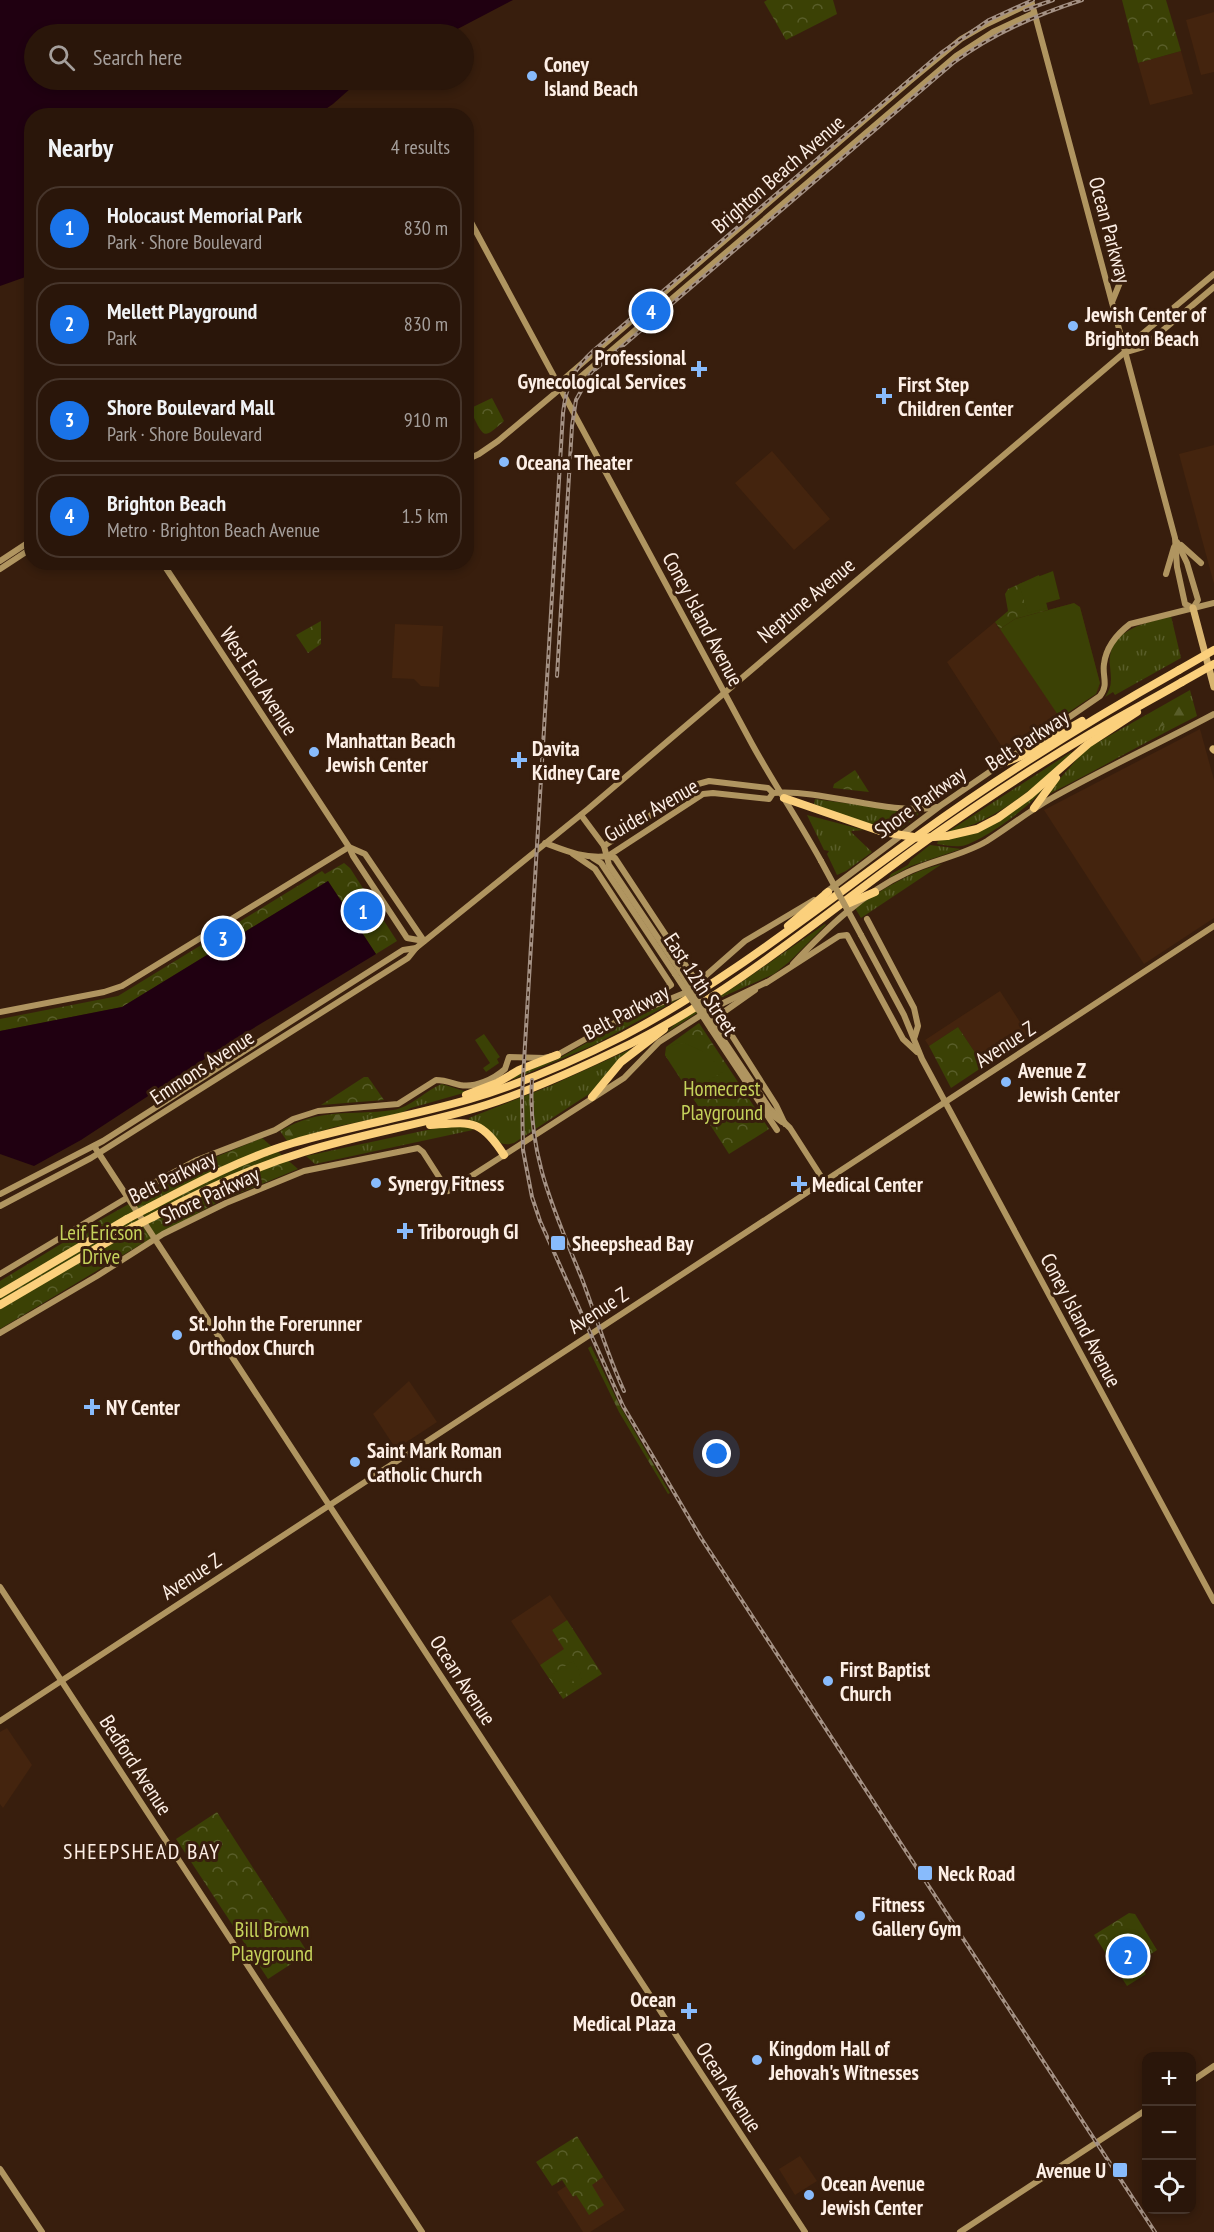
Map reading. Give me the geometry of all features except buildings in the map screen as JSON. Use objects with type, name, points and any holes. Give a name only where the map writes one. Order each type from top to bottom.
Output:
[{"type":"highway","name":"Belt Parkway","points":[[0,1294],[127,1219],[213,1175],[292,1144],[437,1108],[518,1083],[586,1053],[682,1003],[764,949],[957,808],[1108,710],[1214,650]]},
{"type":"highway","name":"Belt Parkway","points":[[0,1305],[133,1227],[218,1184],[302,1152],[475,1108],[535,1087],[599,1059],[670,1022],[728,986],[936,834],[1023,775],[1088,735],[1214,664]]},
{"type":"highway","points":[[779,795],[883,832],[920,838],[947,836],[977,829],[998,818],[1030,795],[1088,744],[1155,698]]},
{"type":"highway","points":[[1003,763],[1021,756],[1075,724],[1108,710]]},
{"type":"highway","points":[[1034,808],[1065,766]]},
{"type":"highway","points":[[764,949],[828,892]]},
{"type":"highway","points":[[840,906],[875,892]]},
{"type":"highway","points":[[592,1097],[621,1062],[634,1050],[656,1037],[670,1022]]},
{"type":"highway","points":[[437,1108],[496,1083],[519,1070],[558,1055]]},
{"type":"highway","points":[[496,1083],[504,1075],[505,1069]]},
{"type":"highway","points":[[405,1127],[456,1122],[479,1126],[488,1133],[504,1155]]},
{"type":"main road","name":"Ocean Parkway","points":[[1031,2],[1176,542],[1187,563],[1198,600],[1192,608]]},
{"type":"main road","name":"Brighton Beach Avenue","points":[[560,389],[565,378],[955,45],[987,24],[1031,2]]},
{"type":"main road","name":"Brighton Beach Avenue","points":[[474,456],[498,441],[560,389],[571,385],[956,56],[993,32],[1034,13]]},
{"type":"main road","name":"Coney Island Avenue","points":[[474,228],[779,795],[794,813],[861,935],[904,1015],[919,1054],[1214,1601]]},
{"type":"main road","name":"Neptune Avenue","points":[[424,942],[581,815],[1214,274]]},
{"type":"main road","points":[[1112,303],[1123,275]]},
{"type":"main road","name":"Neptune Avenue","points":[[1125,352],[1143,347],[1214,287]]},
{"type":"main road","name":"Ocean Parkway","points":[[1176,542],[1177,567],[1185,603],[1192,608],[1214,687]]},
{"type":"main road","points":[[1166,574],[1176,542],[1201,563]]},
{"type":"main road","points":[[0,561],[24,545]]},
{"type":"main road","points":[[0,569],[24,553]]},
{"type":"main road","name":"West End Avenue","points":[[167,570],[350,847]]},
{"type":"main road","name":"Shore Parkway","points":[[616,1022],[687,992],[745,941],[828,892],[940,806],[1100,696],[1106,685],[1103,665],[1107,652],[1116,636],[1130,624],[1214,603]]},
{"type":"main road","points":[[504,1155],[624,1078],[659,1042],[722,1002],[767,982],[793,964],[833,924],[875,892],[908,872],[985,842],[1034,808],[1214,714]]},
{"type":"main road","name":"Guider Avenue","points":[[604,846],[698,784],[709,781],[768,788],[779,795]]},
{"type":"main road","name":"Guider Avenue","points":[[545,843],[573,854],[592,858],[608,856],[703,794],[713,793],[769,799],[779,795],[814,794],[914,809],[940,806]]},
{"type":"main road","name":"East 12th Street","points":[[581,815],[604,846],[609,865],[764,1109],[785,1124]]},
{"type":"main road","points":[[350,847],[365,854],[424,942]]},
{"type":"main road","points":[[350,847],[353,856],[406,938],[424,942]]},
{"type":"main road","points":[[0,1012],[104,992],[122,986],[350,847]]},
{"type":"main road","name":"East 12th Street","points":[[573,854],[595,868],[671,985]]},
{"type":"main road","name":"East 12th Street","points":[[608,856],[615,858],[692,975]]},
{"type":"main road","name":"East 12th Street","points":[[592,858],[601,863],[677,973]]},
{"type":"main road","name":"Coney Island Avenue","points":[[867,919],[914,1008],[918,1026],[914,1040]]},
{"type":"main road","name":"Avenue Z","points":[[0,1721],[1214,926]]},
{"type":"main road","name":"Coney Island Avenue","points":[[793,964],[839,936],[847,934],[903,1039],[919,1054]]},
{"type":"main road","name":"Emmons Avenue","points":[[0,1206],[99,1153],[408,958],[424,942]]},
{"type":"main road","name":"Emmons Avenue","points":[[0,1194],[94,1146],[403,950],[416,948]]},
{"type":"main road","name":"East 12th Street","points":[[767,982],[721,1014],[721,1021],[776,1105],[785,1124],[824,1181]]},
{"type":"main road","name":"Shore Parkway","points":[[0,1274],[197,1160],[274,1130],[293,1119],[334,1109],[398,1104],[436,1080],[465,1086],[473,1085],[499,1074],[505,1069],[509,1058],[544,1058],[558,1055],[616,1022],[671,985]]},
{"type":"main road","name":"East 12th Street","points":[[712,1028],[770,1109],[785,1124]]},
{"type":"main road","points":[[764,1109],[777,1130]]},
{"type":"main road","name":"Ocean Avenue","points":[[94,1146],[805,2232]]},
{"type":"main road","name":"Shore Parkway","points":[[0,1333],[155,1239],[226,1203],[304,1171],[415,1148],[420,1149],[448,1191],[504,1155]]},
{"type":"main road","name":"Bedford Avenue","points":[[0,1587],[422,2232]]},
{"type":"main road","points":[[1196,2078],[1214,2066]]},
{"type":"main road","points":[[960,2232],[1142,2113]]},
{"type":"main road","points":[[0,2169],[42,2232]]},
{"type":"shaded area","points":[[0,0],[513,0],[467,24],[24,24],[24,90],[349,90],[327,108],[24,108],[24,277],[0,286]]},
{"type":"shaded area","points":[[1214,12],[1214,72],[1201,75],[1186,20]]},
{"type":"shaded area","points":[[1181,51],[1193,94],[1150,105],[1138,63]]},
{"type":"shaded area","points":[[1214,445],[1214,584],[1179,454]]},
{"type":"shaded area","points":[[772,451],[830,519],[794,550],[735,483]]},
{"type":"shaded area","points":[[1074,603],[1080,607],[1100,683],[1099,690],[1006,753],[947,662],[995,622],[999,629],[1015,619]]},
{"type":"shaded area","points":[[395,624],[443,626],[439,687],[421,686],[414,679],[392,678]]},
{"type":"shaded area","points":[[1200,729],[1214,780],[1214,918],[1144,964],[1044,810]]},
{"type":"shaded area","points":[[328,881],[376,954],[229,1043],[81,1140],[34,1166],[0,1154],[0,1031],[122,1007]]},
{"type":"shaded area","points":[[1000,991],[1029,1036],[984,1066],[958,1027],[929,1046],[925,1040]]},
{"type":"shaded area","points":[[409,1381],[437,1422],[396,1449],[373,1414]]},
{"type":"shaded area","points":[[550,1595],[567,1620],[552,1630],[565,1649],[540,1665],[511,1621]]},
{"type":"shaded area","points":[[7,1728],[32,1765],[3,1808],[0,1804],[0,1732]]},
{"type":"shaded area","points":[[800,2156],[817,2181],[795,2195],[779,2169]]},
{"type":"shaded area","points":[[603,2177],[625,2210],[590,2232],[583,2232],[557,2192],[566,2186],[573,2197],[576,2195],[589,2214],[591,2185]]},
{"type":"green space","points":[[767,0],[833,0],[837,14],[786,40],[764,2]]},
{"type":"green space","points":[[1122,0],[1166,0],[1181,51],[1138,63]]},
{"type":"green space","points":[[492,398],[504,421],[491,432],[484,433],[474,418],[474,407]]},
{"type":"green space","points":[[1053,571],[1060,599],[1046,603],[1047,608],[1028,613],[1019,584]]},
{"type":"green space","points":[[1039,575],[1048,610],[1015,619],[1000,629],[995,622],[1008,611],[1005,594],[1008,589]]},
{"type":"green space","points":[[1074,603],[1080,607],[1100,683],[1096,694],[1060,718],[1000,629],[1015,619]]},
{"type":"green space","points":[[1171,616],[1181,658],[1115,695],[1113,692],[1105,697],[1110,686],[1111,654],[1114,644],[1129,630]]},
{"type":"green space","points":[[321,621],[321,644],[308,653],[296,635]]},
{"type":"green space","points":[[1190,690],[1197,716],[1049,794],[1048,792],[1086,749]]},
{"type":"green space","points":[[1185,697],[1192,708],[1192,713],[1184,720],[1162,726],[1137,740],[1127,740],[1133,729]]},
{"type":"green space","points":[[1071,752],[1072,754],[1014,802],[982,821],[946,833]]},
{"type":"green space","points":[[855,770],[869,792],[833,788],[834,784]]},
{"type":"green space","points":[[1044,787],[1019,812],[993,831],[969,844],[952,846],[937,844],[938,841],[978,830]]},
{"type":"green space","points":[[815,799],[920,813],[898,832],[842,816],[814,804]]},
{"type":"green space","points":[[807,815],[864,830],[851,832],[872,852],[837,875],[827,854],[829,851],[824,850]]},
{"type":"green space","points":[[930,845],[961,849],[911,866],[889,878],[891,874],[908,865]]},
{"type":"green space","points":[[344,863],[350,868],[397,941],[376,954],[328,881],[122,1007],[0,1031],[0,1019],[118,996],[322,871],[325,874]]},
{"type":"green space","points":[[942,864],[861,918],[855,908],[907,876]]},
{"type":"green space","points":[[825,924],[789,962],[774,974],[722,997],[666,1033],[675,1024],[736,986]]},
{"type":"green space","points":[[708,978],[707,983],[699,988],[594,1045],[514,1079],[509,1078],[516,1073],[554,1061],[628,1020],[679,998]]},
{"type":"green space","name":"Homecrest Playground","points":[[699,1023],[769,1129],[729,1154],[665,1055],[666,1047]]},
{"type":"green space","points":[[958,1027],[984,1066],[951,1088],[929,1046]]},
{"type":"green space","points":[[484,1034],[500,1057],[497,1059],[499,1063],[486,1072],[483,1068],[490,1063],[475,1040]]},
{"type":"green space","points":[[684,1043],[702,1051],[724,1071],[690,1092],[665,1055],[672,1045]]},
{"type":"green space","points":[[631,1049],[589,1094],[514,1143],[501,1143],[483,1128],[469,1121],[469,1118],[550,1086]]},
{"type":"green space","points":[[364,1077],[368,1077],[384,1100],[321,1105]]},
{"type":"green space","points":[[442,1084],[467,1092],[401,1113],[335,1127],[287,1141],[280,1131],[295,1123],[322,1115],[399,1109]]},
{"type":"green space","points":[[374,1113],[354,1119],[340,1120],[327,1127],[290,1138],[285,1135],[285,1132],[294,1126],[316,1118],[339,1114]]},
{"type":"green space","points":[[455,1124],[471,1126],[473,1130],[315,1164],[306,1156]]},
{"type":"green space","name":"Leif Ericson Drive","points":[[262,1138],[298,1169],[218,1202],[138,1246],[0,1329],[0,1281],[102,1219],[206,1161]]},
{"type":"green space","points":[[591,1346],[620,1406],[670,1493],[668,1494],[619,1412],[588,1348]]},
{"type":"green space","points":[[567,1620],[602,1674],[563,1699],[540,1665],[564,1649],[552,1630]]},
{"type":"green space","points":[[573,1661],[584,1682],[577,1687],[572,1679],[569,1681],[574,1689],[564,1695],[551,1675]]},
{"type":"green space","name":"Bill Brown Playground","points":[[217,1812],[308,1953],[268,1979],[176,1839]]},
{"type":"green space","points":[[1129,1913],[1135,1914],[1157,1950],[1139,1962],[1146,1974],[1127,1986],[1094,1935]]},
{"type":"green space","points":[[577,2136],[603,2177],[592,2185],[604,2205],[589,2215],[576,2195],[573,2197],[562,2180],[552,2186],[536,2162]]},
{"type":"railway","points":[[1033,0],[989,20],[941,53],[593,351],[580,365],[572,379],[563,413],[522,1095],[523,1150],[532,1197],[540,1221],[623,1406],[701,1538],[1155,2232]]},
{"type":"railway","points":[[1025,10],[1053,0]]},
{"type":"railway","points":[[557,676],[572,426],[576,400],[591,373],[953,63],[1014,26],[1082,0]]},
{"type":"railway","points":[[532,1080],[534,1133],[545,1182],[624,1391]]},
{"type":"place","name":"Coney Island Beach","points":[[532,76]]},
{"type":"place","name":"Brighton Beach","points":[[651,311]]},
{"type":"place","name":"Jewish Center of Brighton Beach","points":[[1073,326]]},
{"type":"place","name":"Professional Gynecological Services","points":[[699,369]]},
{"type":"place","name":"First Step Children Center","points":[[884,396]]},
{"type":"place","name":"Oceana Theater","points":[[504,462]]},
{"type":"place","name":"Manhattan Beach Jewish Center","points":[[314,752]]},
{"type":"place","name":"Davita Kidney Care","points":[[519,760]]},
{"type":"place","name":"Holocaust Memorial Park","points":[[363,911]]},
{"type":"place","name":"Shore Boulevard Mall","points":[[223,938]]},
{"type":"place","name":"Avenue Z Jewish Center","points":[[1006,1082]]},
{"type":"place","name":"Synergy Fitness","points":[[376,1183]]},
{"type":"place","name":"Medical Center","points":[[799,1184]]},
{"type":"place","name":"Triborough GI","points":[[405,1231]]},
{"type":"place","name":"Sheepshead Bay","points":[[558,1243]]},
{"type":"place","name":"St. John the Forerunner Orthodox Church","points":[[177,1335]]},
{"type":"place","name":"NY Center","points":[[92,1407]]},
{"type":"place","name":"Saint Mark Roman Catholic Church","points":[[355,1462]]},
{"type":"place","name":"First Baptist Church","points":[[828,1681]]},
{"type":"place","name":"Neck Road","points":[[925,1873]]},
{"type":"place","name":"Fitness Gallery Gym","points":[[860,1916]]},
{"type":"place","name":"Mellett Playground","points":[[1128,1956]]},
{"type":"place","name":"Ocean Medical Plaza","points":[[689,2011]]},
{"type":"place","name":"Kingdom Hall of Jehovah's Witnesses","points":[[757,2060]]},
{"type":"place","name":"Avenue U","points":[[1120,2170]]},
{"type":"place","name":"Ocean Avenue Jewish Center","points":[[809,2195]]},
{"type":"district","name":"SHEEPSHEAD BAY","points":[[142,1851]]}]
